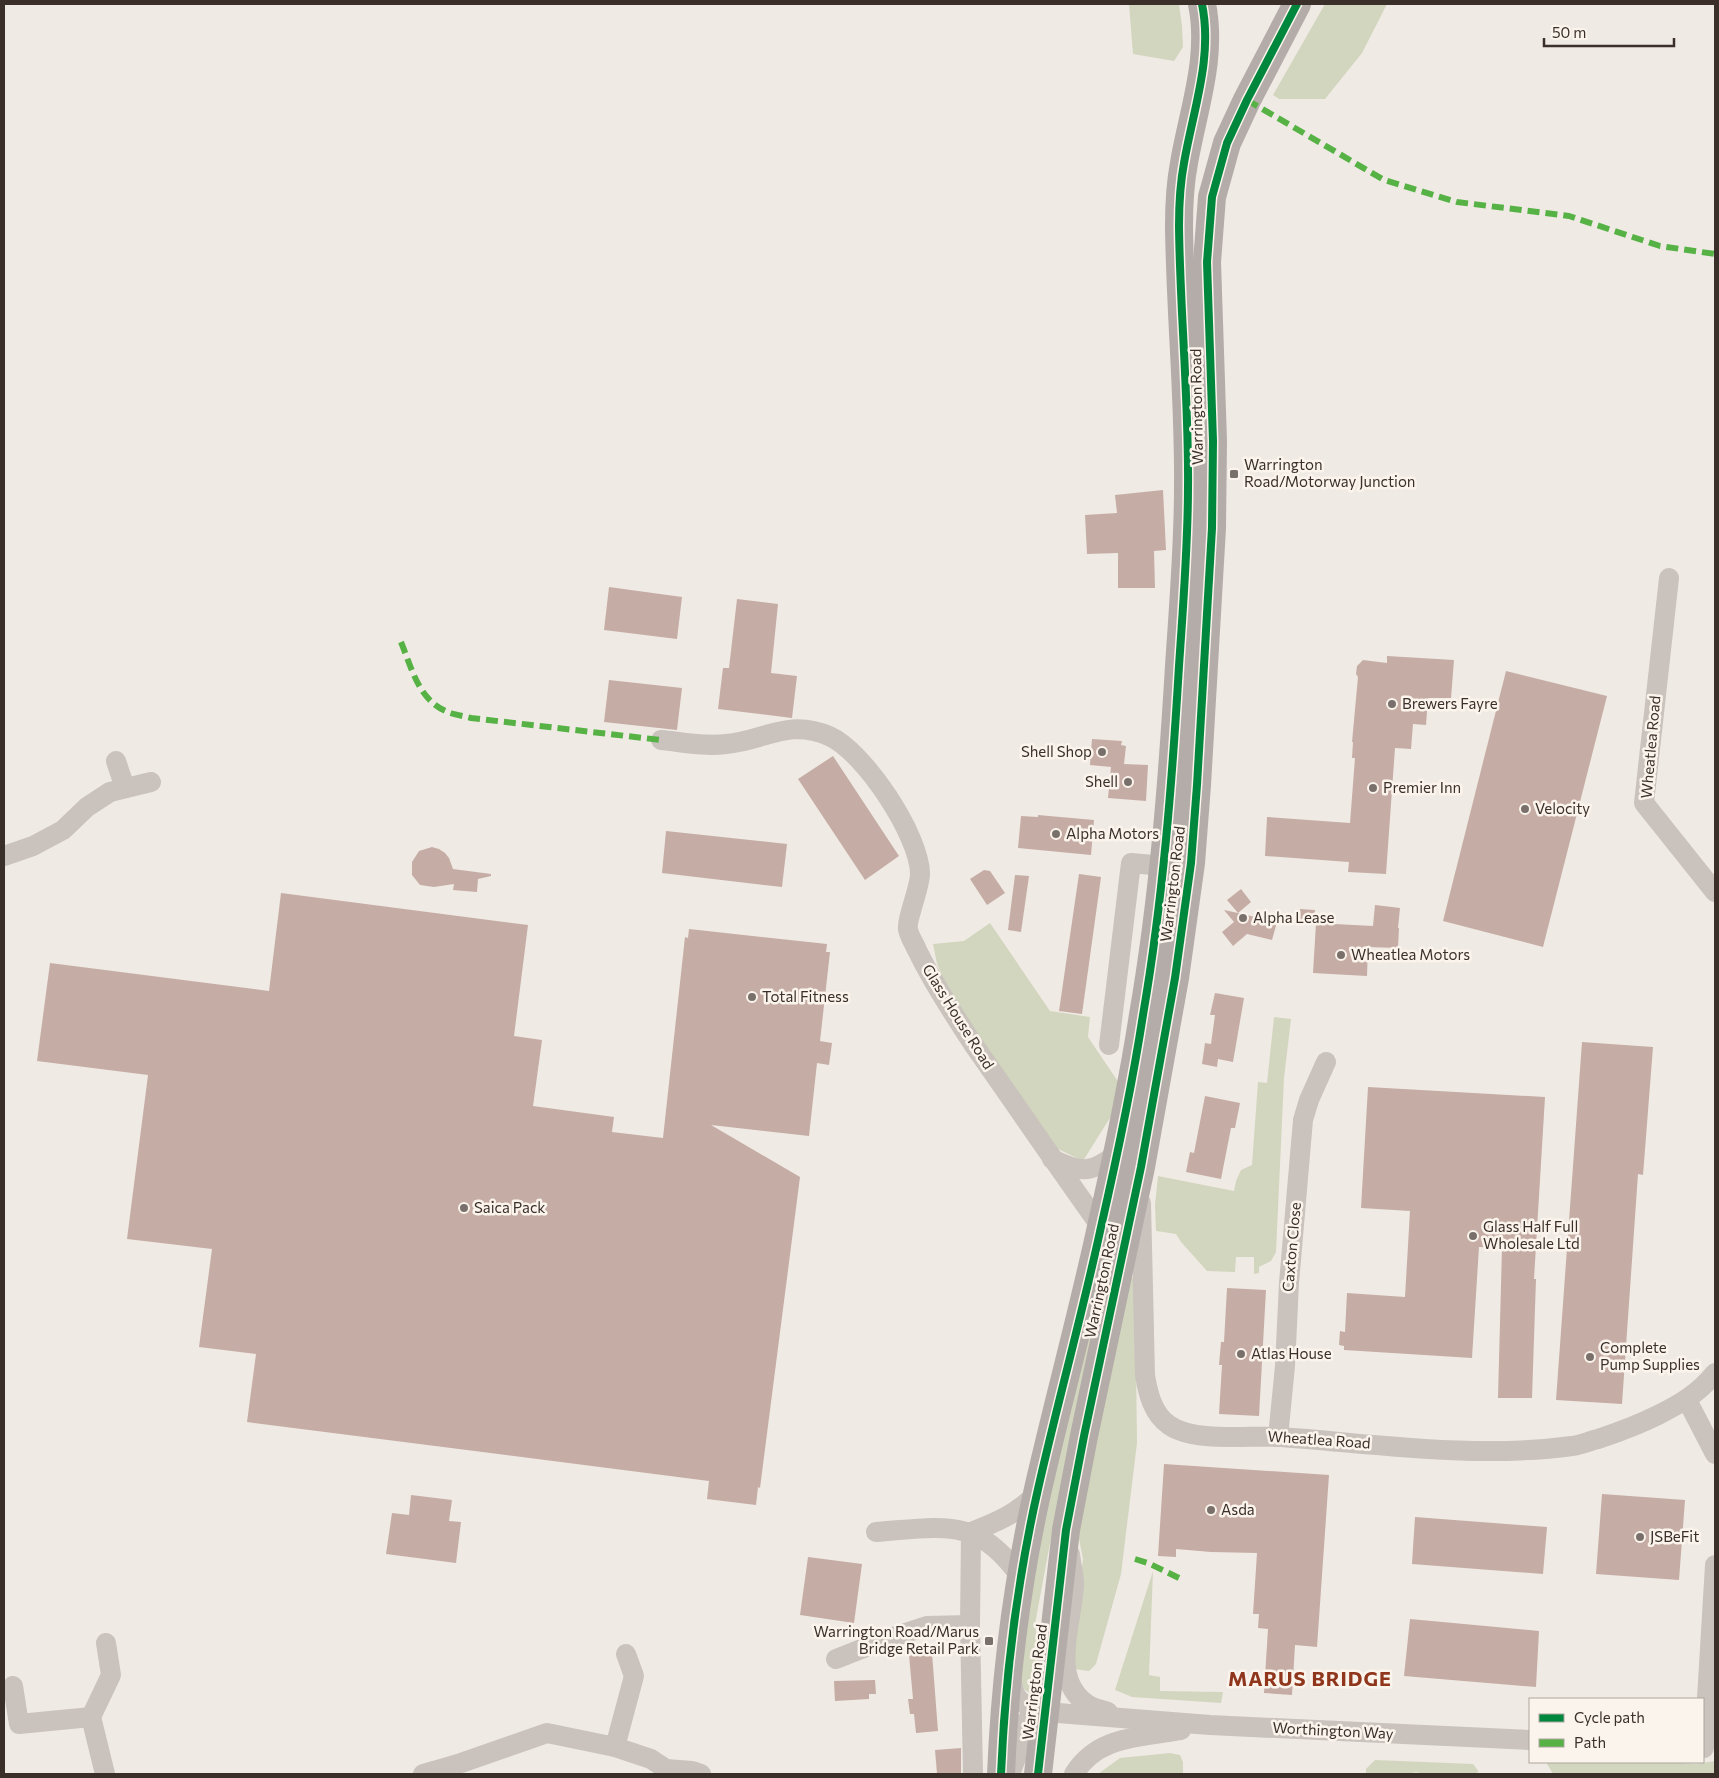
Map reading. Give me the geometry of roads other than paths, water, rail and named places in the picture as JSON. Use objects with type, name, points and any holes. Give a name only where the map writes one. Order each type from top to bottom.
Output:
[{"type":"highway","name":"Warrington Road","points":[[1001,1774],[1010,1664],[1021,1578],[1038,1493],[1101,1227],[1116,1154],[1143,1016],[1164,866],[1175,743],[1186,568],[1188,485],[1180,199],[1183,165],[1203,72],[1206,33],[1202,4]]},
{"type":"highway","name":"Warrington Road","points":[[1038,1774],[1066,1530],[1141,1167],[1175,978],[1191,863],[1212,528],[1208,262],[1212,196],[1228,142],[1247,100],[1297,4]]},
{"type":"street","name":"Wheatlea Road","points":[[1669,578],[1644,803],[1715,892]]},
{"type":"street","name":"Glass House Road","points":[[661,740],[711,745],[727,744],[768,733],[801,729],[816,731],[831,737],[846,746],[859,758],[881,788],[912,839],[920,874],[907,928],[930,978],[1052,1159],[1101,1227]]},
{"type":"street","points":[[116,761],[125,788]]},
{"type":"street","points":[[4,856],[33,846],[63,830],[87,807],[110,792],[151,782]]},
{"type":"street","points":[[1104,1032],[1131,862],[1164,866]]},
{"type":"street","name":"Caxton Close","points":[[1278,1437],[1285,1366],[1289,1283],[1304,1120],[1309,1100],[1326,1062]]},
{"type":"street","points":[[1052,1159],[1067,1167],[1090,1169],[1103,1165],[1116,1154]]},
{"type":"street","name":"Wheatlea Road","points":[[1141,1167],[1145,1376],[1153,1406],[1169,1425],[1182,1432],[1210,1436],[1278,1437],[1443,1450],[1505,1451],[1574,1446],[1633,1428],[1687,1400],[1715,1374]]},
{"type":"street","points":[[1687,1400],[1715,1454]]},
{"type":"street","points":[[971,1532],[1010,1516],[1038,1493]]},
{"type":"street","points":[[876,1532],[939,1528],[971,1532],[1000,1551],[1021,1578]]},
{"type":"street","name":"Worthington Way","points":[[1066,1530],[1074,1584],[1065,1650],[1068,1681],[1078,1697],[1091,1706],[1135,1719]]},
{"type":"street","points":[[971,1532],[970,1625],[973,1774]]},
{"type":"street","points":[[1707,1748],[1715,1565]]},
{"type":"street","points":[[836,1659],[927,1626],[970,1625]]},
{"type":"street","points":[[105,1774],[91,1717],[111,1675],[106,1643]]},
{"type":"street","points":[[615,1747],[634,1676],[626,1654]]},
{"type":"street","name":"Worthington Way","points":[[1010,1664],[1013,1692],[1020,1701],[1045,1712],[1210,1725],[1529,1740]]},
{"type":"street","points":[[14,1686],[19,1724],[91,1717]]},
{"type":"street","points":[[1010,1774],[1018,1752],[1023,1726],[1033,1714],[1045,1712]]},
{"type":"street","points":[[1074,1774],[1084,1759],[1095,1750],[1111,1742],[1210,1725]]},
{"type":"street","points":[[423,1774],[547,1733],[615,1747],[651,1759],[666,1772],[702,1774]]},
{"type":"place","name":"Warrington Road/Motorway Junction","points":[[1234,474]]},
{"type":"place","name":"Brewers Fayre","points":[[1392,704]]},
{"type":"place","name":"Shell Shop","points":[[1102,752]]},
{"type":"place","name":"Shell","points":[[1128,782]]},
{"type":"place","name":"Premier Inn","points":[[1373,788]]},
{"type":"place","name":"Velocity","points":[[1525,809]]},
{"type":"place","name":"Alpha Motors","points":[[1056,834]]},
{"type":"place","name":"Alpha Lease","points":[[1243,918]]},
{"type":"place","name":"Wheatlea Motors","points":[[1341,955]]},
{"type":"place","name":"Total Fitness","points":[[752,997]]},
{"type":"place","name":"Saica Pack","points":[[464,1208]]},
{"type":"place","name":"Glass Half Full Wholesale Ltd","points":[[1473,1236]]},
{"type":"place","name":"Atlas House","points":[[1241,1354]]},
{"type":"place","name":"Complete Pump Supplies","points":[[1590,1357]]},
{"type":"place","name":"Asda","points":[[1211,1510]]},
{"type":"place","name":"JSBeFit","points":[[1640,1537]]},
{"type":"place","name":"Warrington Road/Marus Bridge Retail Park","points":[[989,1641]]},
{"type":"district","name":"MARUS BRIDGE","points":[[1310,1679]]}]
